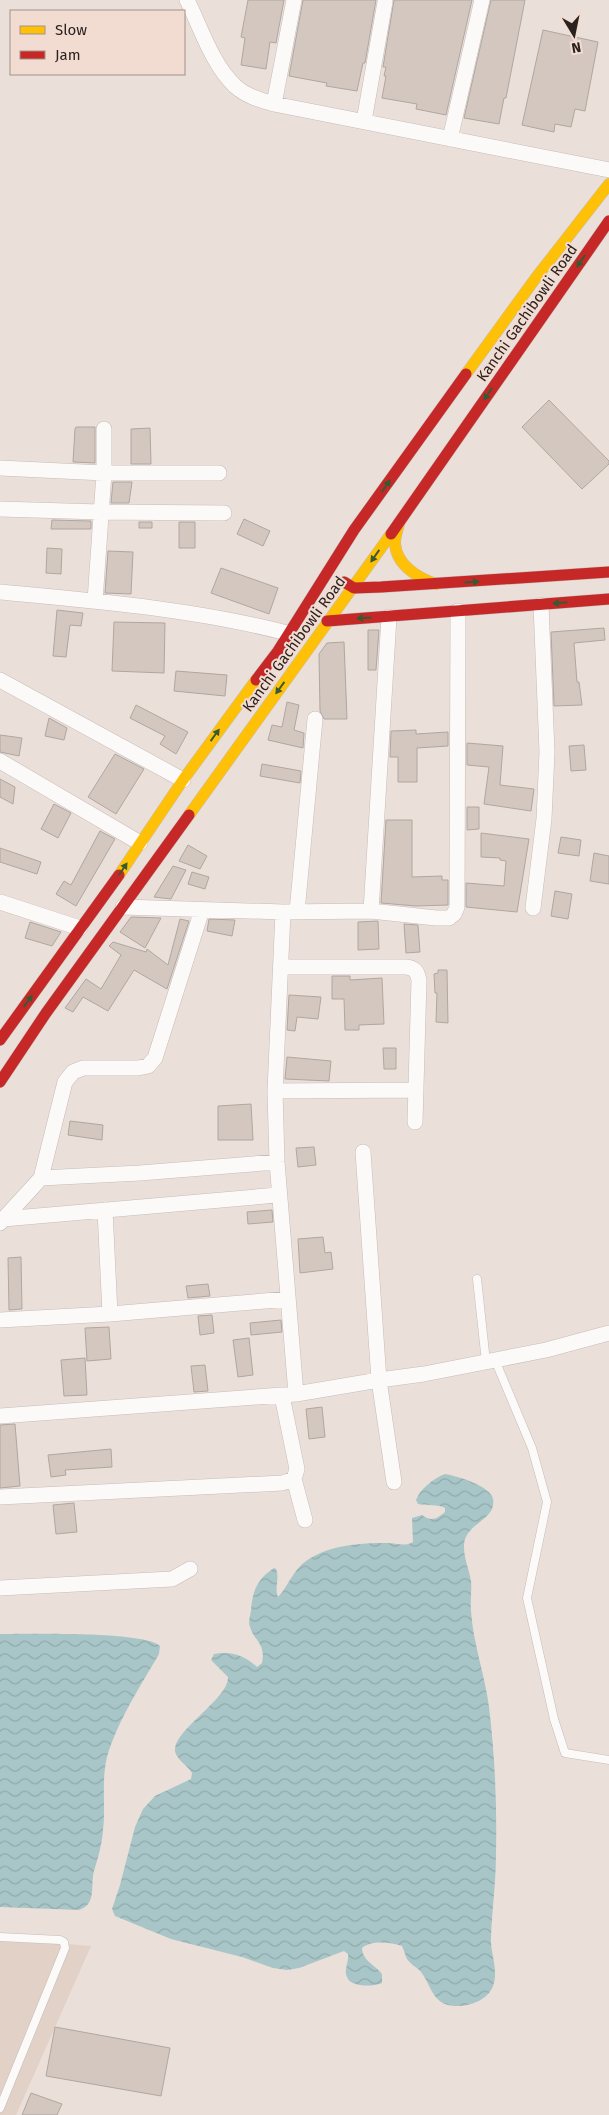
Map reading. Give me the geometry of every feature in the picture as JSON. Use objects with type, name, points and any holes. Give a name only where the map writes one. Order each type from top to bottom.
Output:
[{"type":"main road","name":"Kanchi Gachibowli Road","points":[[0,1040],[80,928],[99,905],[183,780],[278,651],[354,530],[535,279],[609,184]]},
{"type":"main road","name":"Kanchi Gachibowli Road","points":[[0,1082],[46,1013],[327,621],[354,588],[609,221]]},
{"type":"main road","points":[[399,523],[395,545],[401,560],[414,574],[428,582],[443,585]]},
{"type":"main road","points":[[329,572],[354,588],[443,585],[609,572]]},
{"type":"main road","points":[[327,621],[609,599]]},
{"type":"main road","points":[[278,651],[298,664]]},
{"type":"street","points":[[187,0],[224,72],[236,86],[250,96],[274,104],[450,139],[522,151],[609,170]]},
{"type":"street","points":[[274,104],[294,0]]},
{"type":"street","points":[[450,139],[482,0]]},
{"type":"street","points":[[364,121],[385,2]]},
{"type":"street","points":[[95,601],[104,473],[104,429]]},
{"type":"street","points":[[0,468],[104,473],[219,473]]},
{"type":"street","points":[[0,509],[224,513]]},
{"type":"street","points":[[0,592],[95,601],[243,622],[288,633]]},
{"type":"street","points":[[533,908],[544,819],[547,752],[541,605]]},
{"type":"street","points":[[123,907],[290,912],[371,911],[449,918],[454,914],[457,907],[458,611]]},
{"type":"street","points":[[371,911],[389,617]]},
{"type":"street","points":[[0,680],[183,780]]},
{"type":"street","points":[[305,1520],[294,1479],[297,1469],[289,1395],[288,1299],[278,1195],[276,1091],[281,967],[315,719]]},
{"type":"street","points":[[0,761],[140,843]]},
{"type":"street","points":[[0,902],[80,928]]},
{"type":"street","points":[[2,1221],[41,1178],[65,1082],[73,1072],[83,1068],[138,1068],[148,1066],[155,1058],[202,910]]},
{"type":"street","points":[[281,967],[413,968],[418,972],[415,1122]]},
{"type":"street","points":[[276,1091],[416,1090]]},
{"type":"street","points":[[364,1152],[379,1380],[394,1482]]},
{"type":"street","points":[[41,1178],[140,1173],[277,1162]]},
{"type":"street","points":[[2,1221],[278,1195]]},
{"type":"street","points":[[105,1210],[110,1314]]},
{"type":"street","points":[[0,1320],[110,1314],[288,1299]]},
{"type":"street","points":[[0,1416],[289,1395],[424,1374],[546,1350],[609,1333]]},
{"type":"street","points":[[0,1497],[282,1483],[294,1479]]},
{"type":"street","points":[[0,1588],[172,1579],[190,1569]]},
{"type":"lane","points":[[477,1279],[490,1361],[532,1448],[547,1502],[527,1598],[554,1719],[565,1754],[609,1760]]},
{"type":"lane","points":[[0,1937],[60,1940],[64,1942],[66,1948],[0,2108]]},
{"type":"shaded area","points":[[0,1938],[91,1946],[16,2115],[0,2115]]},
{"type":"water","points":[[445,1474],[465,1479],[480,1486],[491,1494],[493,1499],[493,1506],[490,1512],[469,1532],[465,1539],[464,1547],[471,1581],[472,1623],[489,1707],[494,1762],[496,1864],[491,1943],[495,1980],[490,1992],[472,2004],[451,2006],[441,2002],[421,1972],[407,1959],[402,1946],[392,1943],[375,1943],[362,1948],[366,1959],[382,1974],[382,1983],[361,1985],[348,1979],[346,1971],[348,1954],[344,1951],[299,1968],[287,1970],[273,1968],[242,1957],[171,1939],[115,1916],[112,1909],[135,1827],[143,1809],[155,1796],[191,1779],[192,1773],[175,1751],[177,1743],[183,1734],[220,1695],[226,1686],[228,1677],[211,1660],[214,1654],[226,1653],[237,1655],[247,1659],[257,1667],[262,1663],[261,1647],[249,1623],[256,1586],[268,1572],[274,1568],[276,1569],[278,1597],[301,1565],[324,1551],[355,1544],[387,1543],[404,1545],[413,1542],[412,1518],[422,1515],[434,1519],[445,1512],[445,1508],[418,1504],[416,1500],[428,1484]]},
{"type":"water","points":[[0,1634],[110,1636],[150,1641],[160,1646],[159,1654],[123,1717],[107,1757],[104,1775],[102,1840],[94,1871],[91,1899],[85,1907],[79,1910],[0,1907]]},
{"type":"building","points":[[248,0],[284,0],[276,43],[270,42],[266,69],[241,65],[245,38],[241,37]]},
{"type":"building","points":[[303,0],[376,0],[365,63],[363,63],[357,91],[326,86],[327,83],[289,76]]},
{"type":"building","points":[[394,0],[472,0],[446,115],[416,109],[417,104],[382,98],[386,76],[384,76],[386,67],[383,67]]},
{"type":"building","points":[[491,0],[525,0],[506,98],[504,98],[499,124],[464,118]]},
{"type":"building","points":[[543,30],[598,42],[585,111],[575,109],[571,127],[555,124],[554,132],[522,125]]},
{"type":"building","points":[[549,400],[609,461],[609,464],[582,489],[522,427]]},
{"type":"building","points":[[76,427],[95,427],[95,463],[73,462]]},
{"type":"building","points":[[150,428],[151,464],[131,464],[131,429]]},
{"type":"building","points":[[113,482],[132,482],[129,503],[111,503]]},
{"type":"building","points":[[244,519],[270,531],[263,546],[237,534]]},
{"type":"building","points":[[52,520],[91,521],[91,529],[51,529]]},
{"type":"building","points":[[139,522],[152,522],[152,528],[139,528]]},
{"type":"building","points":[[179,522],[195,522],[195,548],[179,548]]},
{"type":"building","points":[[47,548],[62,549],[61,574],[46,573]]},
{"type":"building","points":[[108,551],[133,552],[131,594],[105,593]]},
{"type":"building","points":[[221,568],[278,588],[269,614],[211,593]]},
{"type":"building","points":[[57,610],[83,613],[81,626],[70,625],[66,657],[53,656]]},
{"type":"building","points":[[114,622],[165,623],[164,673],[112,671]]},
{"type":"building","points":[[604,628],[605,640],[574,643],[577,682],[579,682],[582,705],[554,706],[551,632]]},
{"type":"building","points":[[368,630],[379,630],[376,670],[368,670]]},
{"type":"building","points":[[344,642],[347,719],[324,719],[320,711],[319,654],[327,643]]},
{"type":"building","points":[[176,671],[227,675],[225,696],[174,691]]},
{"type":"building","points":[[287,702],[299,705],[294,730],[304,733],[303,748],[268,740],[272,725],[282,727]]},
{"type":"building","points":[[136,705],[188,732],[176,754],[160,744],[165,736],[130,718]]},
{"type":"building","points":[[49,718],[67,728],[64,740],[45,736]]},
{"type":"building","points":[[416,730],[416,734],[448,732],[448,746],[417,748],[417,782],[398,782],[398,757],[390,757],[391,731]]},
{"type":"building","points":[[0,735],[22,738],[19,756],[0,752]]},
{"type":"building","points":[[467,743],[503,746],[500,785],[534,789],[531,811],[484,804],[489,767],[467,765]]},
{"type":"building","points":[[584,745],[586,770],[571,771],[569,746]]},
{"type":"building","points":[[115,754],[144,769],[116,814],[88,797]]},
{"type":"building","points":[[262,764],[301,771],[300,783],[260,776]]},
{"type":"building","points":[[0,779],[15,787],[13,804],[0,797]]},
{"type":"building","points":[[54,804],[71,813],[58,838],[41,829]]},
{"type":"building","points":[[467,807],[479,807],[479,829],[467,830]]},
{"type":"building","points":[[386,820],[412,820],[412,877],[442,876],[442,880],[448,880],[448,905],[416,906],[381,903]]},
{"type":"building","points":[[100,831],[115,839],[76,906],[56,894],[64,881],[71,885]]},
{"type":"building","points":[[481,833],[529,839],[517,912],[466,907],[466,883],[504,886],[506,861],[500,860],[500,858],[481,857]]},
{"type":"building","points":[[561,837],[581,840],[579,856],[558,853]]},
{"type":"building","points":[[188,845],[207,856],[200,869],[179,861]]},
{"type":"building","points":[[0,848],[41,862],[37,874],[0,862]]},
{"type":"building","points":[[594,853],[609,856],[609,884],[590,881]]},
{"type":"building","points":[[173,866],[186,870],[171,899],[154,897]]},
{"type":"building","points":[[192,872],[209,877],[205,889],[188,884]]},
{"type":"building","points":[[555,891],[572,894],[568,919],[551,916]]},
{"type":"building","points":[[131,917],[161,918],[145,948],[120,932]]},
{"type":"building","points":[[180,919],[189,921],[167,989],[134,970],[108,1011],[83,997],[73,1012],[65,1008],[86,979],[101,989],[121,955],[109,946],[113,942],[146,952],[147,949],[168,965]]},
{"type":"building","points":[[209,919],[235,920],[232,936],[207,931]]},
{"type":"building","points":[[378,921],[379,949],[358,950],[358,922]]},
{"type":"building","points":[[30,922],[61,932],[52,946],[25,938]]},
{"type":"building","points":[[404,924],[418,925],[420,952],[406,953]]},
{"type":"building","points":[[438,970],[447,970],[448,1023],[436,1022],[437,993],[435,993],[434,974],[438,973]]},
{"type":"building","points":[[332,976],[350,976],[350,980],[382,978],[384,1024],[359,1025],[359,1030],[345,1030],[344,999],[332,999]]},
{"type":"building","points":[[289,995],[321,997],[318,1019],[297,1017],[295,1031],[287,1030]]},
{"type":"building","points":[[383,1048],[396,1048],[396,1069],[384,1069]]},
{"type":"building","points":[[287,1057],[331,1061],[329,1081],[285,1079]]},
{"type":"building","points":[[251,1104],[253,1140],[218,1140],[218,1106]]},
{"type":"building","points":[[70,1121],[103,1125],[102,1140],[68,1135]]},
{"type":"building","points":[[314,1147],[316,1165],[298,1167],[296,1148]]},
{"type":"building","points":[[272,1210],[273,1222],[248,1224],[247,1212]]},
{"type":"building","points":[[323,1237],[325,1253],[331,1252],[333,1269],[300,1273],[298,1239]]},
{"type":"building","points":[[21,1257],[22,1309],[9,1310],[8,1258]]},
{"type":"building","points":[[208,1284],[210,1296],[188,1298],[186,1286]]},
{"type":"building","points":[[212,1315],[214,1333],[200,1335],[198,1316]]},
{"type":"building","points":[[281,1320],[282,1332],[251,1335],[250,1323]]},
{"type":"building","points":[[109,1327],[111,1359],[87,1361],[85,1328]]},
{"type":"building","points":[[249,1338],[253,1375],[238,1377],[233,1340]]},
{"type":"building","points":[[85,1358],[87,1395],[64,1396],[61,1360]]},
{"type":"building","points":[[205,1365],[208,1391],[194,1392],[191,1366]]},
{"type":"building","points":[[322,1407],[325,1437],[309,1439],[306,1409]]},
{"type":"building","points":[[15,1424],[20,1486],[0,1488],[0,1425]]},
{"type":"building","points":[[111,1449],[112,1467],[65,1470],[66,1475],[51,1477],[48,1455]]},
{"type":"building","points":[[74,1503],[77,1532],[56,1534],[53,1505]]},
{"type":"building","points":[[55,2027],[170,2048],[161,2096],[46,2076]]},
{"type":"building","points":[[31,2093],[62,2104],[57,2115],[22,2115]]},
{"type":"traffic: slow","points":[[466,374],[535,279],[609,184]]},
{"type":"traffic: slow","points":[[399,523],[395,538],[396,551],[399,558],[409,570],[436,584]]},
{"type":"traffic: slow","points":[[189,815],[391,534]]},
{"type":"traffic: slow","points":[[119,875],[183,780],[256,680]]},
{"type":"traffic: jam","points":[[391,534],[609,221]]},
{"type":"traffic: jam","points":[[256,680],[278,651],[354,530],[466,374]]},
{"type":"traffic: jam","points":[[344,582],[354,588],[381,587],[609,572]]},
{"type":"traffic: jam","points":[[327,621],[609,599]]},
{"type":"traffic: jam","points":[[0,1082],[46,1013],[189,815]]},
{"type":"traffic: jam","points":[[0,1040],[119,875]]}]
